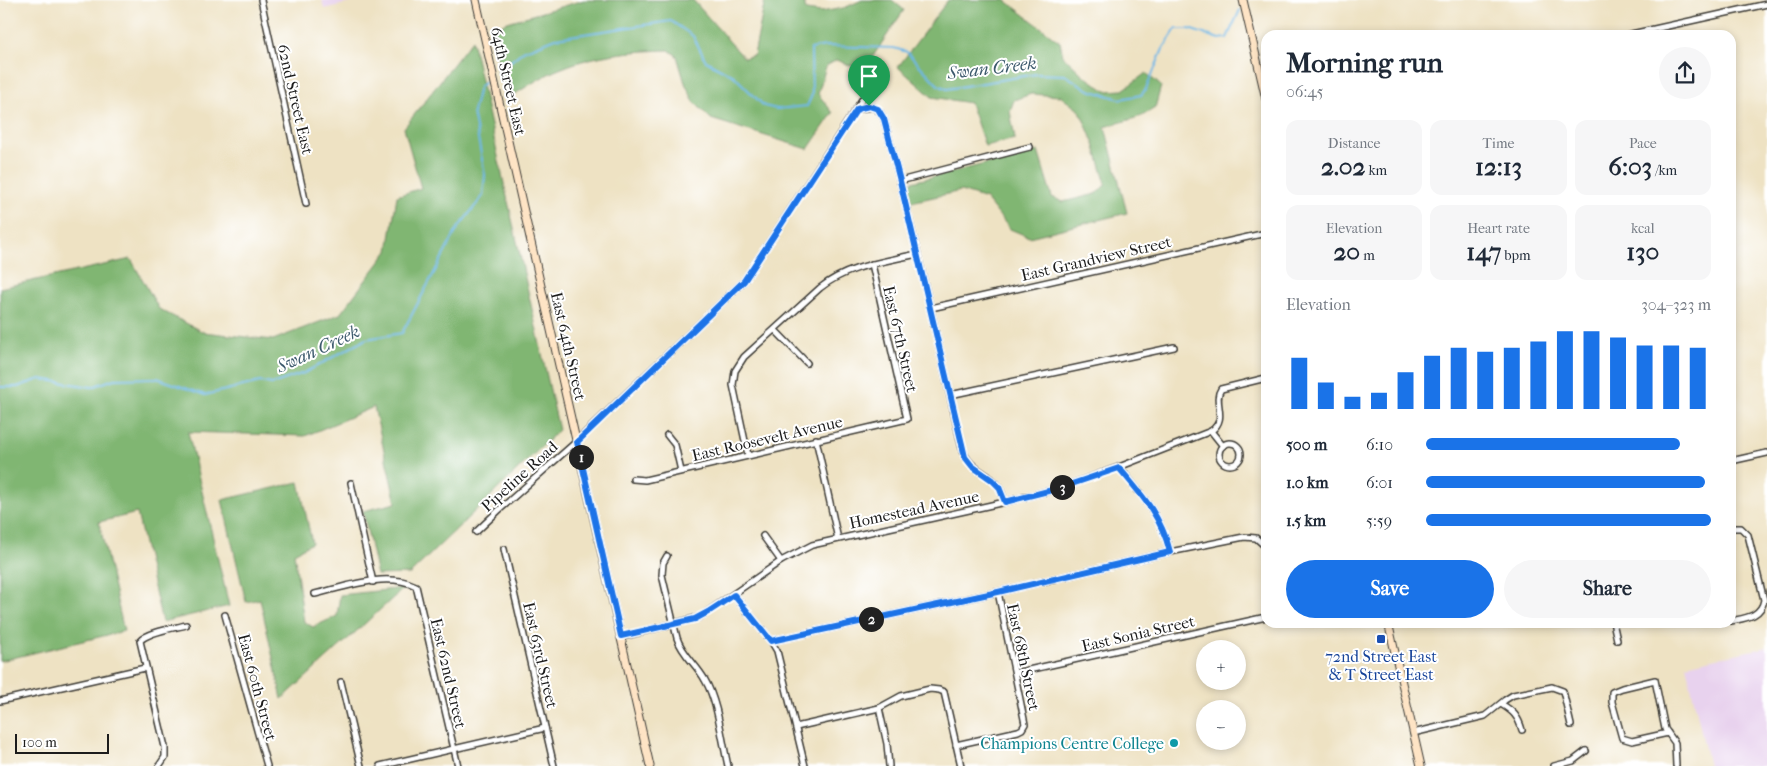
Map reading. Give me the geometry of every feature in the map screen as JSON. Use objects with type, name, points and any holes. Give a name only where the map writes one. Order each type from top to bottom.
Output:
[{"type":"street","name":"62nd Street East","points":[[261,0],[306,204]]},
{"type":"street","name":"64th Street East","points":[[476,0],[514,167]]},
{"type":"street","points":[[1243,1],[1261,78]]},
{"type":"street","points":[[1655,30],[1767,4]]},
{"type":"street","name":"Pipeline Road","points":[[476,532],[577,442],[744,281],[865,95]]},
{"type":"street","points":[[857,109],[869,106],[878,109],[880,112],[900,181],[965,457],[972,466],[999,487],[1005,502]]},
{"type":"street","points":[[900,181],[1030,147]]},
{"type":"street","name":"East 64th Street","points":[[514,167],[650,766]]},
{"type":"street","name":"East Grandview Street","points":[[931,308],[1261,234]]},
{"type":"street","points":[[748,455],[733,385],[735,371],[744,357],[833,278],[847,271],[917,254]]},
{"type":"street","name":"East 67th Street","points":[[872,264],[907,419]]},
{"type":"street","points":[[775,330],[807,363]]},
{"type":"street","points":[[950,395],[1174,347]]},
{"type":"street","points":[[1223,446],[1211,431],[1216,427],[1220,417],[1220,391],[1224,388],[1261,379]]},
{"type":"street","name":"East Roosevelt Avenue","points":[[633,480],[645,480],[907,419]]},
{"type":"street","name":"Homestead Avenue","points":[[621,636],[700,617],[781,561],[812,545],[1060,488],[1119,468],[1211,431]]},
{"type":"street","points":[[667,436],[675,445],[681,471]]},
{"type":"street","points":[[816,439],[838,538]]},
{"type":"street","points":[[1231,443],[1239,448],[1240,454],[1236,462],[1231,464],[1222,462],[1219,454],[1223,446],[1231,443]]},
{"type":"street","points":[[1736,460],[1767,454]]},
{"type":"street","points":[[1119,468],[1153,510],[1162,528],[1170,552]]},
{"type":"street","points":[[314,594],[373,582],[351,483]]},
{"type":"street","points":[[1736,528],[1743,529],[1748,535],[1764,600],[1759,611],[1736,620]]},
{"type":"street","points":[[763,536],[781,561]]},
{"type":"street","points":[[771,641],[1244,537],[1256,538],[1261,542]]},
{"type":"street","name":"East 63rd Street","points":[[504,549],[554,766]]},
{"type":"street","points":[[667,556],[662,563],[662,575],[674,624],[681,647],[702,674],[710,690],[728,766]]},
{"type":"street","name":"East 62nd Street","points":[[373,582],[393,579],[416,586],[458,766]]},
{"type":"street","name":"East 68th Street","points":[[956,745],[1018,731],[1023,727],[1025,720],[998,592]]},
{"type":"street","points":[[734,595],[771,641],[779,656],[805,766]]},
{"type":"street","name":"East 60th Street","points":[[225,614],[267,766]]},
{"type":"street","name":"East Sonia Street","points":[[1015,673],[1261,618]]},
{"type":"street","points":[[161,764],[165,757],[165,748],[140,643],[144,638],[186,625]]},
{"type":"street","points":[[1389,628],[1421,766]]},
{"type":"street","points":[[1614,628],[1617,640]]},
{"type":"street","points":[[0,701],[146,668]]},
{"type":"street","points":[[1668,734],[1635,741],[1627,741],[1622,738],[1612,702],[1612,692],[1655,680],[1665,729],[1675,742],[1676,766]]},
{"type":"street","points":[[341,682],[361,766]]},
{"type":"street","points":[[1413,733],[1485,716],[1513,695],[1547,687],[1558,688],[1563,691],[1571,725]]},
{"type":"street","points":[[796,727],[879,708],[901,696],[930,689],[939,690],[944,692],[961,766]]},
{"type":"street","points":[[1501,704],[1517,716],[1522,730]]},
{"type":"street","points":[[879,708],[887,744],[889,766]]},
{"type":"street","points":[[380,766],[545,728]]},
{"type":"street","points":[[1554,766],[1573,761],[1586,751]]},
{"type":"shaded area","points":[[322,0],[361,0],[324,9]]},
{"type":"shaded area","points":[[1767,647],[1767,766],[1709,766],[1686,665]]},
{"type":"green space","points":[[584,0],[693,0],[744,58],[754,55],[765,0],[803,0],[806,10],[821,12],[844,8],[862,0],[892,0],[904,10],[863,71],[837,60],[826,66],[818,94],[833,113],[808,149],[711,119],[694,102],[685,83],[677,56],[669,50],[615,54],[588,59],[548,74],[507,99],[491,33],[504,23]]},
{"type":"green space","points":[[948,0],[1005,0],[1060,42],[1063,56],[1083,75],[1106,91],[1123,90],[1146,73],[1161,86],[1155,108],[1142,116],[1105,127],[1127,213],[1029,237],[1010,229],[986,199],[961,191],[911,202],[908,183],[1038,151],[1052,197],[1063,202],[1096,194],[1106,184],[1094,144],[1080,111],[1060,96],[1031,94],[1014,100],[1010,111],[1015,139],[985,146],[970,103],[932,97],[898,67]]},
{"type":"green space","points":[[472,40],[559,430],[410,574],[377,575],[363,511],[396,503],[374,407],[305,436],[188,432],[229,606],[162,622],[137,513],[99,522],[124,631],[0,661],[0,288],[131,259],[159,309],[203,332],[273,340],[340,314],[388,251],[397,196],[421,188],[404,128]]},
{"type":"green space","points":[[299,482],[312,543],[294,553],[304,622],[313,627],[337,616],[340,595],[404,588],[282,699],[260,599],[246,602],[222,500]]},
{"type":"waterway","name":"Swan Creek","points":[[498,72],[523,51],[556,38],[671,21],[693,36],[706,61],[734,76],[764,106],[777,109],[807,106],[812,95],[811,49],[825,46],[894,48],[907,52],[938,85],[947,89],[1036,74],[1065,75],[1089,90],[1120,99],[1141,95],[1146,89],[1163,49],[1176,29],[1189,29],[1219,39],[1227,38],[1240,10]]},
{"type":"waterway","name":"Swan Creek","points":[[0,387],[17,387],[40,379],[92,387],[114,379],[157,378],[205,395],[260,382],[272,384],[304,373],[366,339],[402,333],[458,228],[483,196],[485,175],[473,112],[479,87],[489,79]]},
{"type":"place","name":"72nd Street East & T Street East","points":[[1381,639]]},
{"type":"place","name":"Champions Centre College","points":[[1174,743]]},
{"type":"route","points":[[869,106],[878,109],[884,119],[931,308],[965,457],[972,466],[999,487],[1005,502],[1060,488],[1119,468],[1153,510],[1167,540],[1170,552],[998,592],[771,641],[734,595],[695,619],[621,636],[577,442],[744,281],[857,109],[869,106]]}]
